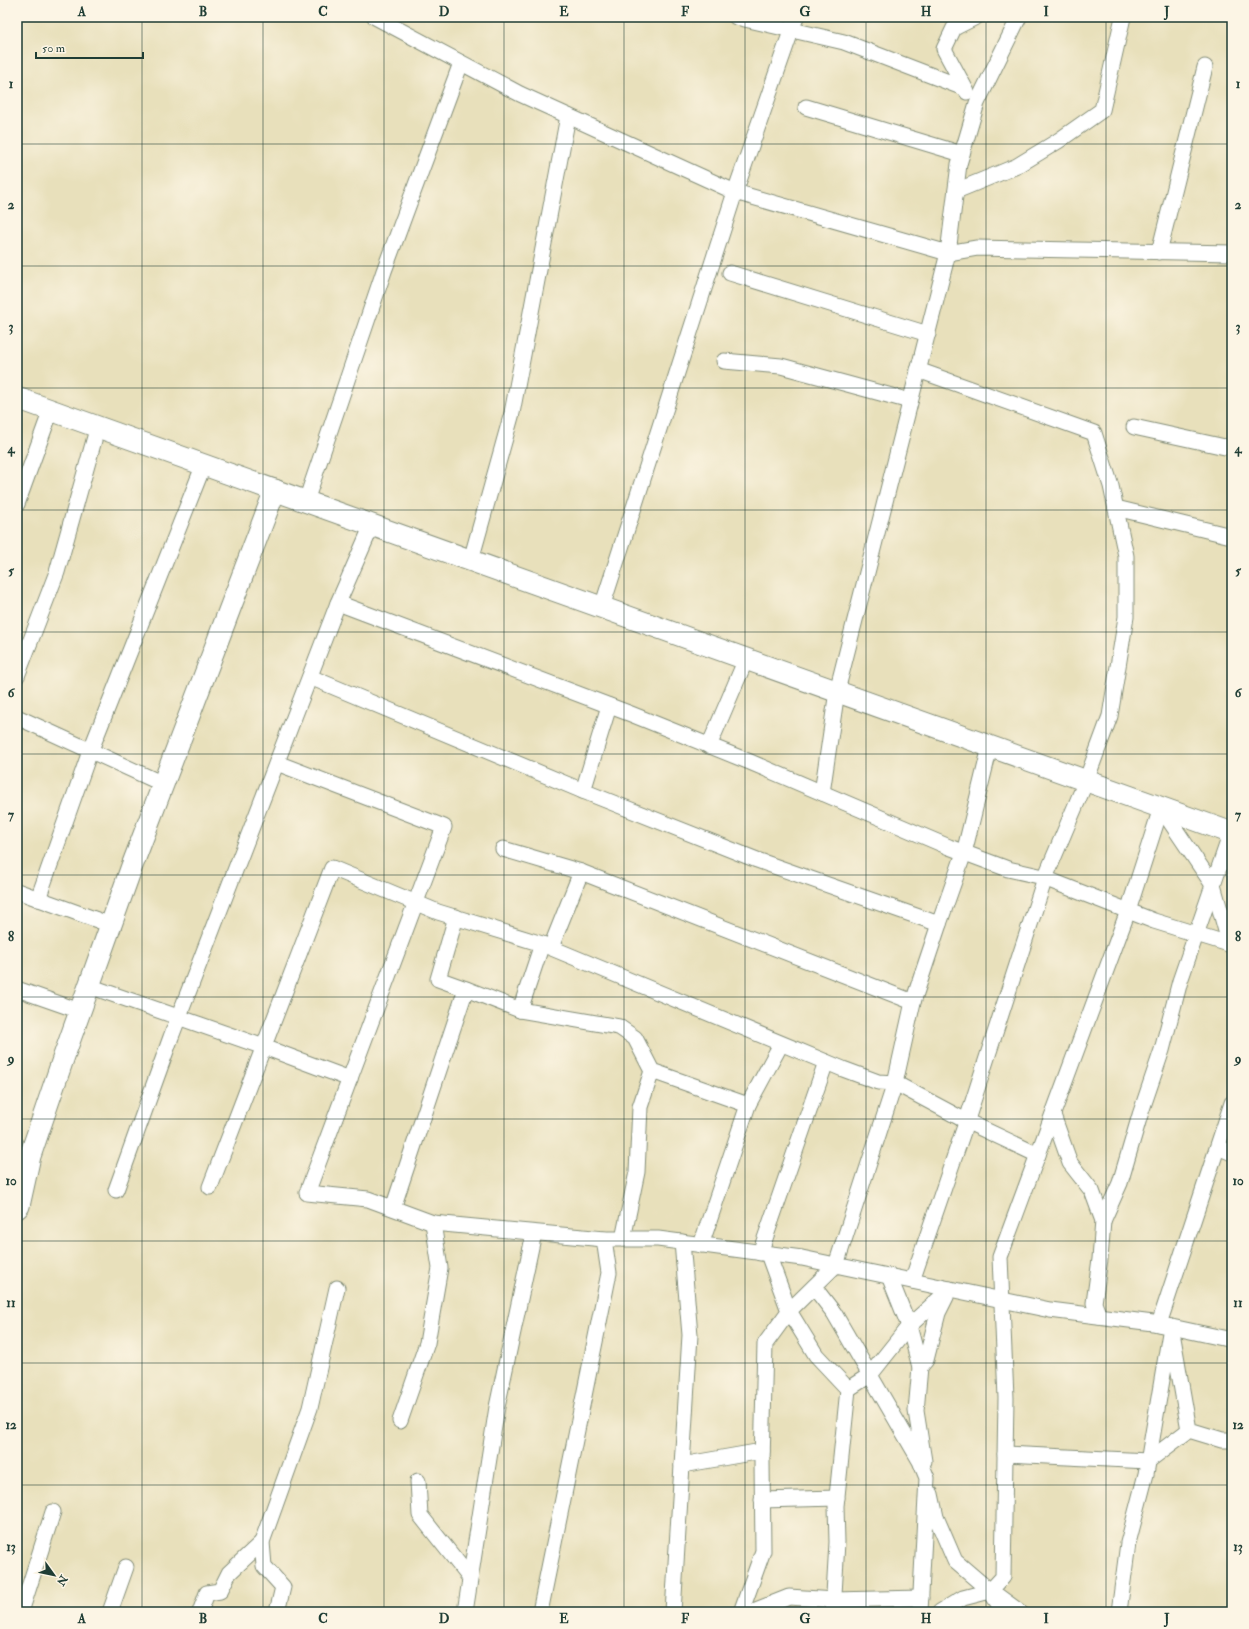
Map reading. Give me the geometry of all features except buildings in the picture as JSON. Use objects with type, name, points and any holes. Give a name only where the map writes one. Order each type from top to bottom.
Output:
[{"type":"main road","points":[[17,398],[1232,833]]},
{"type":"main road","points":[[17,1208],[20,1206],[30,1156],[80,1011],[163,784],[275,490]]},
{"type":"street","points":[[375,17],[520,94],[735,192],[948,253],[977,248],[1232,253]]},
{"type":"street","points":[[736,17],[794,24],[964,88]]},
{"type":"street","points":[[975,109],[944,50],[954,28],[976,17]]},
{"type":"street","points":[[822,794],[837,692],[948,253],[959,164],[975,109],[1019,17]]},
{"type":"street","points":[[956,191],[1017,166],[1058,141],[1102,110],[1124,17]]},
{"type":"street","points":[[602,608],[735,192],[794,24]]},
{"type":"street","points":[[306,501],[384,271],[461,63]]},
{"type":"street","points":[[1159,252],[1205,67]]},
{"type":"street","points":[[806,107],[962,154]]},
{"type":"street","points":[[471,560],[512,413],[568,116]]},
{"type":"street","points":[[730,273],[928,334]]},
{"type":"street","points":[[724,361],[781,366],[910,401]]},
{"type":"street","points":[[912,1281],[1045,878],[1086,781],[1110,716],[1126,618],[1126,556],[1111,486],[1094,433],[918,370]]},
{"type":"street","points":[[17,504],[51,410]]},
{"type":"street","points":[[17,676],[58,572],[98,426]]},
{"type":"street","points":[[1134,427],[1230,445]]},
{"type":"street","points":[[38,899],[91,752],[204,464]]},
{"type":"street","points":[[1116,508],[1227,535],[1232,534]]},
{"type":"street","points":[[116,1190],[179,1018],[338,603],[372,525]]},
{"type":"street","points":[[338,603],[609,706],[709,746],[964,853],[1008,869],[1045,878],[1154,921],[1231,945]]},
{"type":"street","points":[[709,746],[746,659]]},
{"type":"street","points":[[310,677],[583,790],[758,860],[939,924]]},
{"type":"street","points":[[583,790],[609,706]]},
{"type":"street","points":[[17,717],[163,784]]},
{"type":"street","points":[[741,1612],[763,1551],[762,1451],[765,1344],[789,1312],[836,1265],[895,1083],[913,1002],[964,853],[990,747]]},
{"type":"street","points":[[277,763],[444,827],[417,903],[307,1193],[368,1199],[433,1223],[604,1239],[658,1239],[802,1258],[1050,1310],[1165,1325],[1232,1340]]},
{"type":"street","points":[[1161,808],[1213,885],[1231,945]]},
{"type":"street","points":[[940,1612],[963,1598],[990,1591],[1003,1577],[1006,1398],[1000,1257],[1128,911],[1161,808]]},
{"type":"street","points":[[1099,1316],[1094,1304],[1103,1221],[1120,1183],[1140,1115],[1162,1050],[1180,981],[1232,833]]},
{"type":"street","points":[[504,849],[581,872],[913,1002]]},
{"type":"street","points":[[210,1188],[332,868],[417,903],[456,917],[546,945],[781,1044],[878,1082],[895,1083],[966,1121],[1038,1155]]},
{"type":"street","points":[[520,1010],[546,945],[581,872]]},
{"type":"street","points":[[17,891],[111,925]]},
{"type":"street","points":[[456,917],[438,979],[520,1010],[619,1027],[635,1038],[652,1071],[748,1105]]},
{"type":"street","points":[[89,986],[264,1047],[350,1079]]},
{"type":"street","points":[[17,989],[80,1011]]},
{"type":"street","points":[[393,1208],[466,989]]},
{"type":"street","points":[[701,1245],[748,1105],[781,1044]]},
{"type":"street","points":[[826,1062],[764,1253],[789,1312],[816,1355],[848,1389],[837,1498],[833,1606]]},
{"type":"street","points":[[623,1239],[637,1172],[640,1107],[652,1071]]},
{"type":"street","points":[[1119,1612],[1128,1543],[1148,1461],[1165,1325],[1232,1102]]},
{"type":"street","points":[[1053,1115],[1070,1164],[1092,1191],[1103,1221]]},
{"type":"street","points":[[1218,1147],[1232,1153]]},
{"type":"street","points":[[400,1421],[427,1343],[440,1268],[433,1223]]},
{"type":"street","points":[[465,1612],[497,1407],[534,1232]]},
{"type":"street","points":[[540,1612],[609,1273],[604,1239]]},
{"type":"street","points":[[673,1612],[690,1335],[682,1242]]},
{"type":"street","points":[[889,1276],[909,1326],[920,1367],[916,1411],[927,1478],[936,1517],[955,1562],[990,1591],[1020,1612]]},
{"type":"street","points":[[751,1612],[789,1597],[833,1606],[921,1605],[927,1478],[920,1461],[834,1313],[814,1287]]},
{"type":"street","points":[[277,1612],[283,1587],[264,1566],[262,1542],[310,1408],[338,1288]]},
{"type":"street","points":[[848,1389],[870,1375],[909,1326],[950,1289]]},
{"type":"street","points":[[920,1367],[926,1360],[938,1313],[950,1289]]},
{"type":"street","points":[[1165,1325],[1189,1430]]},
{"type":"street","points":[[1189,1430],[1222,1440],[1232,1440]]},
{"type":"street","points":[[1005,1454],[1148,1461],[1189,1430]]},
{"type":"street","points":[[682,1465],[762,1451]]},
{"type":"street","points":[[418,1481],[420,1515],[470,1578]]},
{"type":"street","points":[[762,1500],[837,1498]]},
{"type":"street","points":[[21,1612],[53,1512]]},
{"type":"street","points":[[200,1612],[207,1593],[220,1592],[229,1573],[262,1542]]},
{"type":"street","points":[[110,1612],[126,1567]]},
{"type":"street","points":[[990,1591],[1004,1612]]}]
